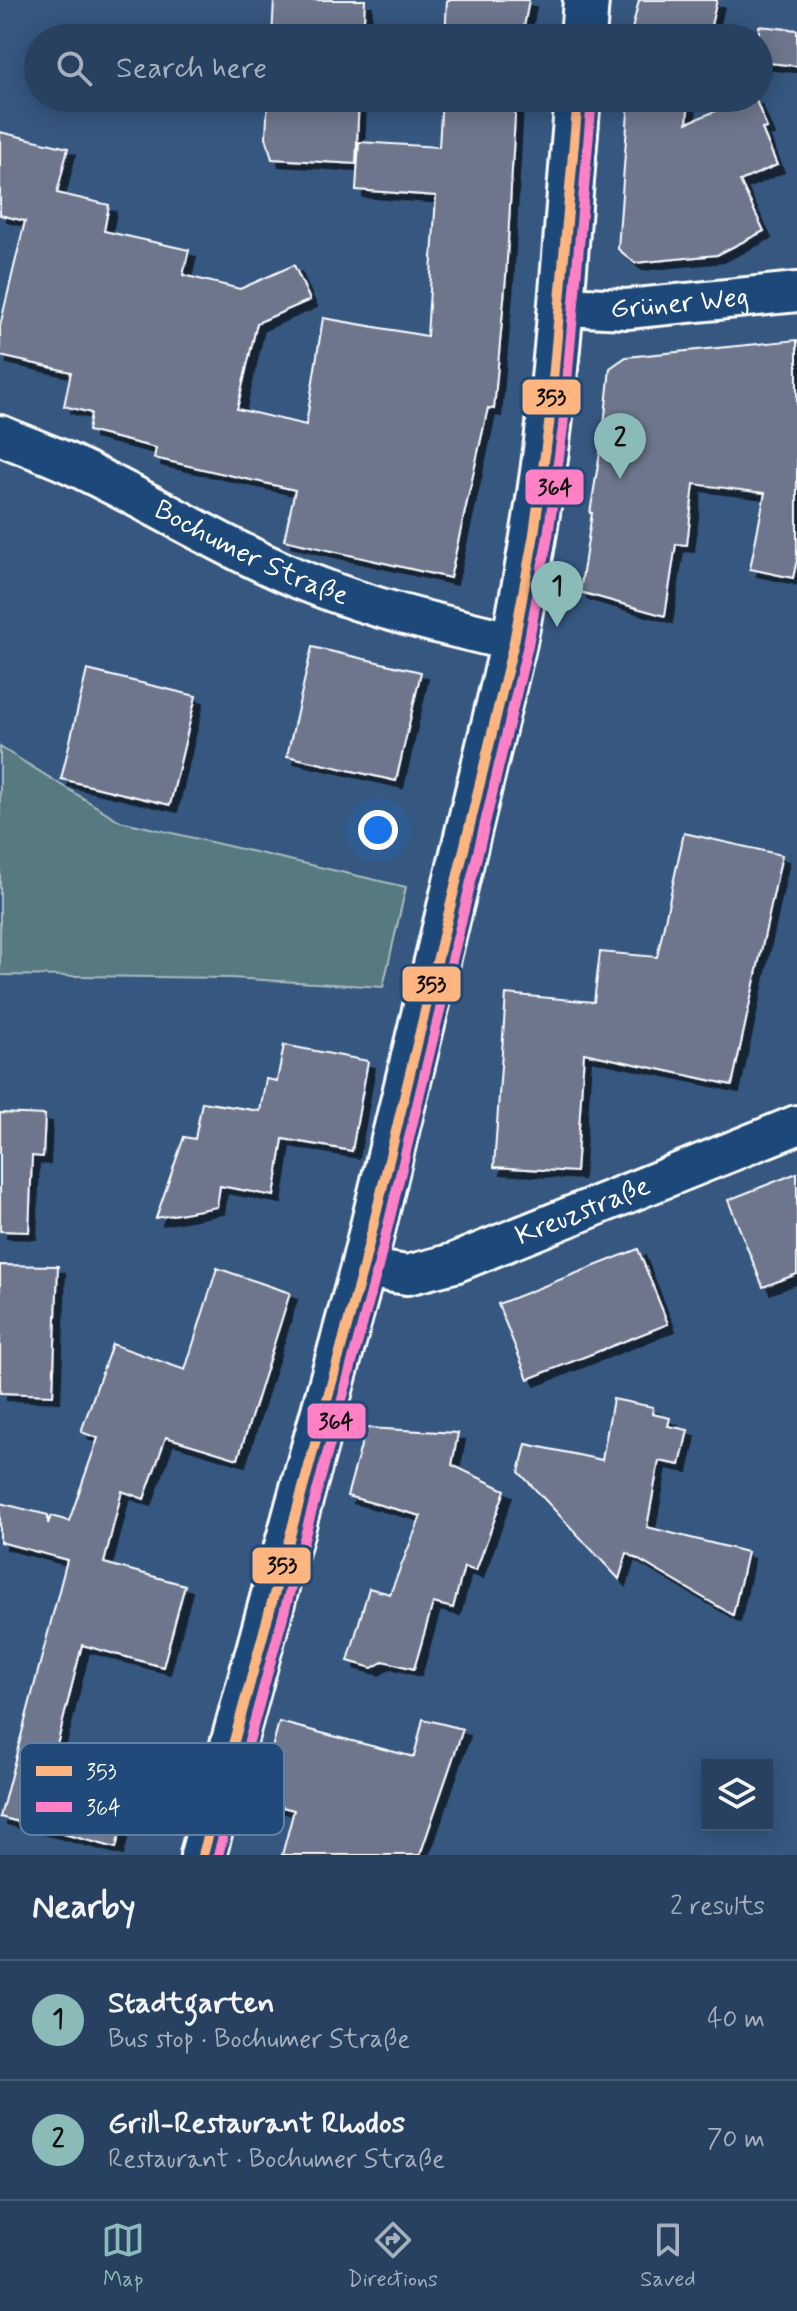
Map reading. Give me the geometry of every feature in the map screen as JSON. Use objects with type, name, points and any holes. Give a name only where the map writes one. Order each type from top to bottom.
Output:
[{"type":"main road","points":[[584,24],[586,0]]},
{"type":"main road","points":[[234,1743],[363,1268],[514,642],[549,429],[577,112]]},
{"type":"main road","points":[[203,1855],[208,1835]]},
{"type":"street","name":"Grüner Weg","points":[[562,306],[627,309],[797,292]]},
{"type":"street","name":"Bochumer Straße","points":[[0,435],[69,464],[250,558],[312,585],[434,623],[514,642]]},
{"type":"street","name":"Kreuzstraße","points":[[363,1268],[407,1275],[454,1263],[797,1125]]},
{"type":"green space","points":[[0,747],[120,821],[406,887],[383,987],[230,978],[0,975]]},
{"type":"building","points":[[274,0],[365,0],[364,24],[273,24]]},
{"type":"building","points":[[447,0],[529,0],[525,24],[446,24]]},
{"type":"building","points":[[639,0],[717,0],[711,24],[633,24]]},
{"type":"building","points":[[773,27],[797,30],[797,66],[773,63]]},
{"type":"building","points":[[267,112],[358,112],[356,164],[272,159],[266,137]]},
{"type":"building","points":[[441,112],[515,112],[506,277],[494,409],[488,408],[450,578],[284,540],[295,490],[154,458],[156,448],[88,431],[91,413],[64,406],[71,372],[0,356],[0,326],[25,221],[0,215],[0,132],[68,148],[57,193],[109,205],[104,231],[189,250],[183,275],[240,289],[294,265],[310,300],[257,323],[237,409],[306,425],[323,318],[427,336],[436,196],[356,190],[359,142],[439,147]]},
{"type":"building","points":[[628,112],[688,112],[687,123],[713,112],[761,112],[767,128],[762,129],[777,165],[740,181],[764,231],[717,255],[635,263],[618,249]]},
{"type":"building","points":[[797,340],[797,560],[793,578],[750,569],[765,493],[694,484],[687,545],[676,544],[665,616],[580,592],[610,368],[626,357]]},
{"type":"building","points":[[312,647],[421,672],[396,781],[287,756]]},
{"type":"building","points":[[87,670],[196,696],[170,805],[61,779]]},
{"type":"building","points":[[684,833],[782,855],[732,1085],[584,1053],[576,1172],[494,1167],[506,994],[594,1002],[600,952],[657,957]]},
{"type":"building","points":[[284,1045],[368,1061],[352,1151],[283,1139],[274,1196],[220,1186],[217,1207],[156,1218],[184,1137],[195,1139],[202,1102],[260,1111],[266,1079],[277,1081]]},
{"type":"building","points":[[0,1113],[45,1115],[43,1157],[32,1156],[29,1232],[0,1231]]},
{"type":"building","points":[[797,1173],[797,1274],[763,1287],[728,1200]]},
{"type":"building","points":[[638,1249],[668,1324],[528,1379],[498,1304]]},
{"type":"building","points":[[0,1265],[58,1266],[53,1395],[0,1393]]},
{"type":"building","points":[[217,1268],[290,1293],[238,1459],[166,1437],[144,1499],[122,1491],[104,1563],[185,1585],[163,1667],[82,1645],[58,1743],[20,1743],[20,1822],[0,1817],[67,1560],[0,1542],[0,1503],[48,1515],[48,1524],[51,1516],[69,1521],[98,1438],[81,1432],[112,1344],[185,1370]]},
{"type":"building","points":[[613,1399],[653,1407],[652,1414],[670,1418],[668,1426],[688,1430],[680,1465],[659,1461],[647,1527],[747,1552],[733,1615],[627,1553],[619,1579],[519,1472],[526,1444],[602,1460]]},
{"type":"building","points":[[366,1428],[458,1433],[452,1465],[505,1490],[476,1571],[464,1567],[453,1608],[433,1603],[414,1669],[384,1661],[372,1668],[348,1661],[369,1588],[390,1594],[421,1516],[347,1496]]},
{"type":"building","points":[[423,1719],[463,1729],[420,1855],[282,1855],[294,1810],[284,1808],[284,1743],[273,1743],[279,1722],[414,1757]]},
{"type":"building","points":[[67,1835],[119,1835],[116,1848]]},
{"type":"transit line","name":"353","points":[[234,1743],[363,1268],[514,642],[534,534],[549,425],[577,112]]},
{"type":"transit line","name":"364","points":[[248,1743],[377,1271],[528,645],[548,536],[563,427],[591,112]]},
{"type":"transit line","name":"353","points":[[203,1855],[208,1835]]},
{"type":"transit line","name":"364","points":[[218,1855],[223,1835]]},
{"type":"place","name":"Grill-Restaurant Rhodos","points":[[620,479]]},
{"type":"place","name":"Stadtgarten","points":[[557,627]]}]
